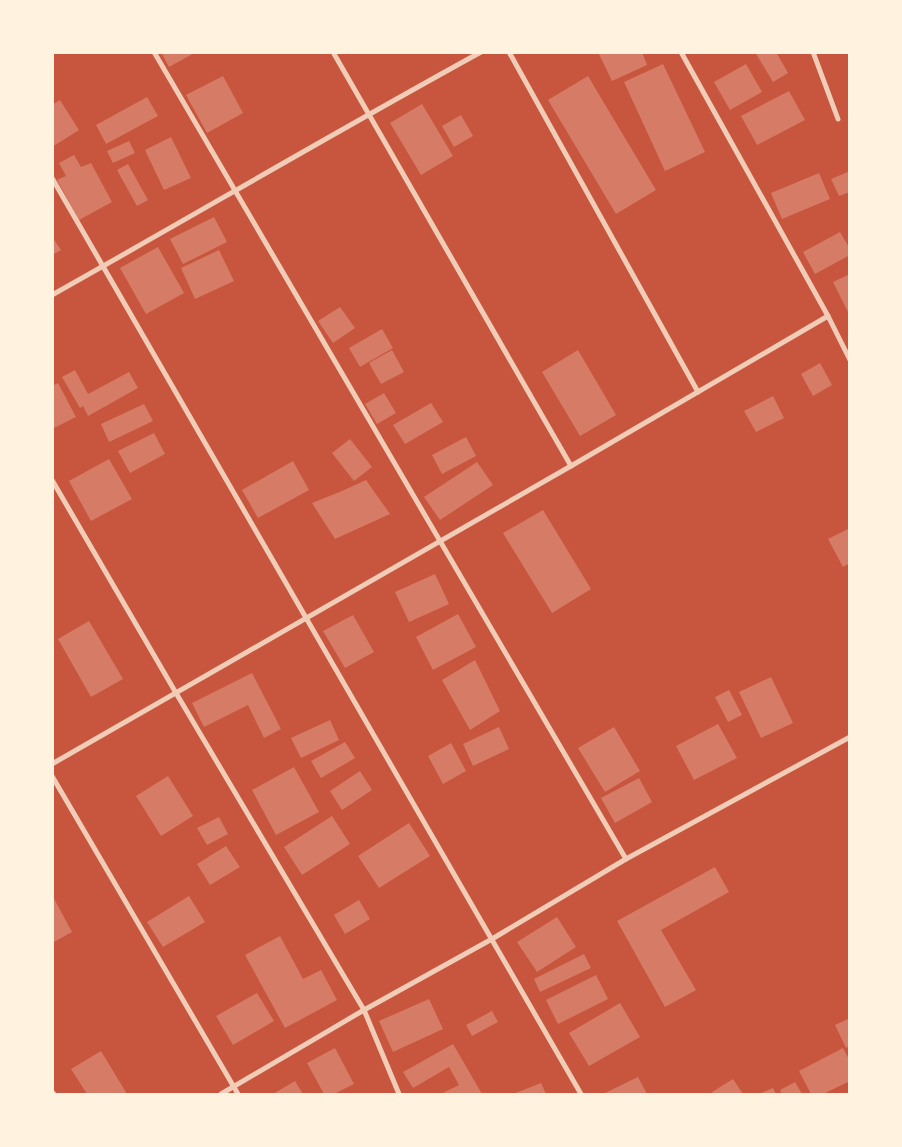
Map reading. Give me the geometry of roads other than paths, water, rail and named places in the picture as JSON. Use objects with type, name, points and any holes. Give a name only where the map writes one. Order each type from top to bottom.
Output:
[{"type":"street","points":[[154,52],[626,859]]},
{"type":"street","points":[[333,52],[571,466]]},
{"type":"street","points":[[52,295],[481,52]]},
{"type":"street","points":[[509,52],[698,392]]},
{"type":"street","points":[[681,52],[828,316],[850,360]]},
{"type":"street","points":[[812,52],[838,119]]},
{"type":"street","points":[[52,178],[581,1094]]},
{"type":"street","points":[[52,764],[828,316]]},
{"type":"street","points":[[52,480],[364,1010],[399,1094]]},
{"type":"street","points":[[221,1094],[364,1010],[492,939],[626,859],[850,737]]},
{"type":"street","points":[[52,776],[238,1094]]}]
